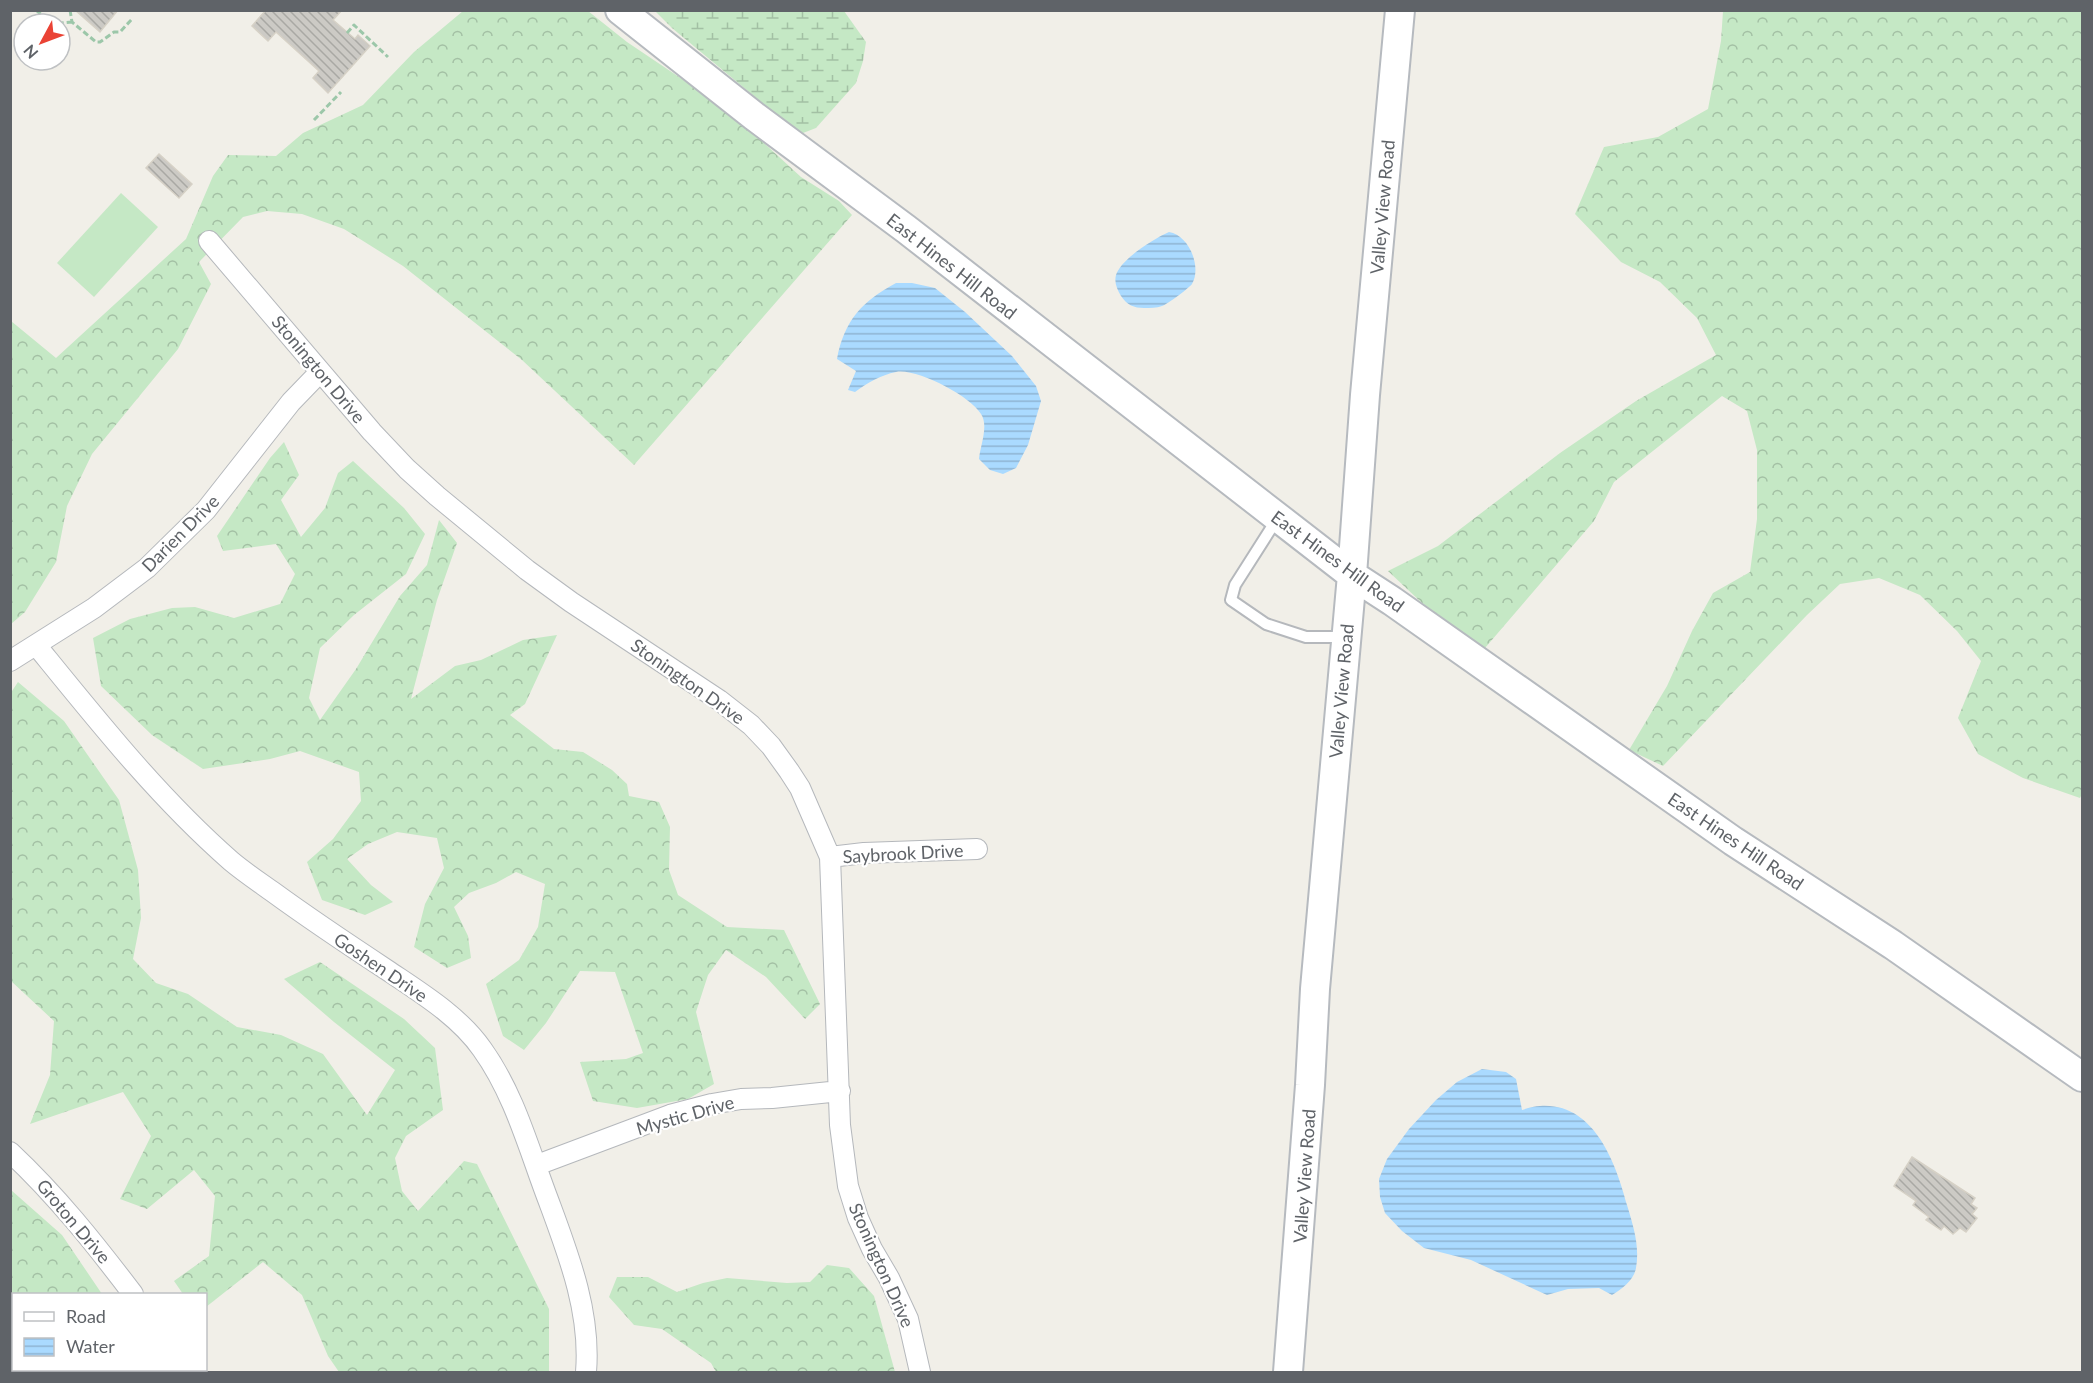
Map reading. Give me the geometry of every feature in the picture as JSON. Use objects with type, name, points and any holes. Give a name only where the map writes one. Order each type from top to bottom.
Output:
[{"type":"street","name":"East Hines Hill Road","points":[[620,10],[754,116],[906,229],[1352,575],[1401,607],[1733,841],[1893,945],[2082,1077]]},
{"type":"street","name":"Valley View Road","points":[[1288,1372],[1311,1085],[1315,989],[1400,10]]},
{"type":"street","name":"Stonington Drive","points":[[209,241],[320,372],[407,469],[467,522],[571,602],[719,700],[751,725],[771,747],[800,788],[830,857],[843,1155],[848,1186],[858,1218],[908,1319],[920,1372]]},
{"type":"street","name":"Darien Drive","points":[[10,661],[94,608],[168,549],[206,510],[291,402],[320,372]]},
{"type":"street","name":"Goshen Drive","points":[[36,645],[112,738],[177,811],[233,862],[306,916],[410,986],[466,1030],[480,1046],[498,1073],[527,1136],[537,1165],[582,1306],[586,1326],[586,1372]]},
{"type":"street","name":"Saybrook Drive","points":[[830,857],[864,853],[977,849]]},
{"type":"street","name":"Mystic Drive","points":[[537,1165],[670,1115],[712,1104],[741,1099],[840,1091]]},
{"type":"street","name":"Groton Drive","points":[[10,1152],[76,1220],[132,1293]]},
{"type":"lane","points":[[1277,518],[1235,585],[1230,600],[1266,624],[1306,637],[1346,637]]},
{"type":"path","points":[[72,22],[90,38],[100,42],[114,32],[120,32],[132,20]]},
{"type":"path","points":[[347,33],[354,25],[388,57]]},
{"type":"path","points":[[314,120],[341,92]]},
{"type":"green space","points":[[463,11],[588,11],[627,42],[728,110],[801,177],[839,201],[852,215],[634,465],[522,360],[403,266],[344,229],[302,214],[267,211],[243,217],[199,262],[211,284],[178,349],[92,454],[67,506],[56,562],[25,612],[11,624],[11,321],[56,358],[186,239],[213,176],[228,155],[276,156],[303,133],[363,105],[414,52]]},
{"type":"green space","points":[[655,11],[844,11],[866,42],[863,61],[856,83],[816,128],[803,133],[784,121],[672,28]]},
{"type":"green space","points":[[1723,11],[2082,11],[2082,794],[2080,798],[2023,778],[1978,754],[1958,718],[1981,661],[1957,631],[1920,595],[1879,578],[1840,584],[1807,615],[1663,766],[1629,750],[1667,686],[1692,631],[1713,593],[1750,572],[1757,519],[1757,450],[1747,411],[1722,396],[1614,482],[1594,521],[1485,648],[1422,603],[1388,571],[1438,546],[1560,453],[1636,401],[1716,355],[1697,318],[1660,282],[1621,262],[1575,214],[1604,147],[1658,137],[1708,109],[1721,41]]},
{"type":"green space","points":[[121,193],[158,227],[94,297],[57,263]]},
{"type":"green space","points":[[284,442],[299,475],[281,500],[301,537],[325,508],[338,473],[353,461],[404,508],[425,534],[406,574],[354,615],[320,648],[309,698],[320,720],[356,669],[400,596],[427,565],[439,520],[457,543],[437,600],[411,699],[455,666],[481,660],[523,640],[557,635],[525,704],[510,715],[554,749],[583,752],[612,770],[627,784],[629,796],[659,802],[670,827],[669,870],[678,895],[727,927],[784,930],[820,1004],[805,1019],[766,977],[726,950],[708,975],[696,1012],[714,1084],[688,1099],[637,1108],[593,1101],[580,1062],[626,1059],[643,1053],[615,972],[580,971],[546,1023],[524,1050],[503,1036],[486,984],[519,960],[538,927],[545,884],[516,872],[496,883],[469,893],[454,907],[468,936],[471,958],[447,968],[414,947],[425,904],[444,868],[437,838],[397,832],[368,844],[347,859],[371,885],[393,902],[365,915],[322,900],[307,862],[333,839],[361,801],[359,772],[300,751],[270,759],[203,769],[152,735],[101,686],[93,638],[130,619],[172,608],[195,607],[234,618],[280,604],[295,574],[276,544],[223,551],[217,536],[270,458]]},
{"type":"green space","points":[[18,682],[64,721],[119,800],[138,870],[141,918],[133,959],[156,983],[188,994],[237,1027],[281,1035],[323,1054],[367,1115],[395,1070],[284,979],[320,962],[404,1019],[435,1048],[443,1110],[406,1136],[395,1158],[402,1191],[418,1211],[464,1161],[477,1164],[549,1309],[549,1372],[339,1372],[328,1356],[302,1295],[263,1262],[207,1306],[207,1293],[182,1293],[174,1281],[209,1256],[215,1196],[194,1170],[147,1209],[120,1199],[151,1136],[123,1092],[30,1124],[50,1075],[54,1021],[11,981],[10,694]]},
{"type":"green space","points":[[11,1190],[62,1235],[101,1293],[12,1293],[12,1371],[156,1372],[11,1372]]},
{"type":"green space","points":[[827,1265],[849,1268],[874,1296],[895,1372],[716,1372],[711,1363],[662,1329],[634,1325],[609,1297],[617,1277],[648,1277],[677,1292],[727,1278],[787,1283],[810,1282]]},
{"type":"water","points":[[1169,232],[1182,239],[1192,253],[1195,277],[1192,284],[1162,306],[1144,308],[1131,305],[1123,299],[1116,286],[1115,278],[1119,269],[1139,250]]},
{"type":"water","points":[[896,283],[912,283],[935,288],[965,312],[1012,356],[1036,386],[1041,401],[1028,445],[1016,468],[1003,474],[990,470],[979,459],[984,430],[981,414],[966,399],[942,385],[917,374],[896,372],[874,380],[855,392],[848,390],[856,371],[837,359],[844,334],[864,305]]},
{"type":"water","points":[[1482,1069],[1506,1072],[1516,1079],[1522,1110],[1540,1106],[1559,1107],[1575,1114],[1600,1138],[1609,1154],[1622,1189],[1632,1220],[1637,1252],[1633,1276],[1612,1295],[1599,1288],[1568,1289],[1547,1295],[1471,1260],[1424,1248],[1402,1231],[1385,1213],[1380,1197],[1379,1179],[1387,1159],[1409,1129],[1436,1100],[1457,1082]]},
{"type":"building","points":[[75,10],[118,10],[100,32]]},
{"type":"building","points":[[266,10],[342,10],[333,20],[355,39],[358,35],[370,46],[328,93],[313,78],[319,71],[276,32],[268,41],[252,26]]},
{"type":"building","points":[[159,154],[192,184],[179,198],[146,168]]},
{"type":"building","points":[[1912,1157],[1975,1198],[1971,1204],[1977,1208],[1972,1214],[1977,1218],[1966,1232],[1960,1228],[1953,1234],[1944,1226],[1941,1230],[1926,1220],[1929,1217],[1913,1205],[1916,1201],[1894,1186]]}]
